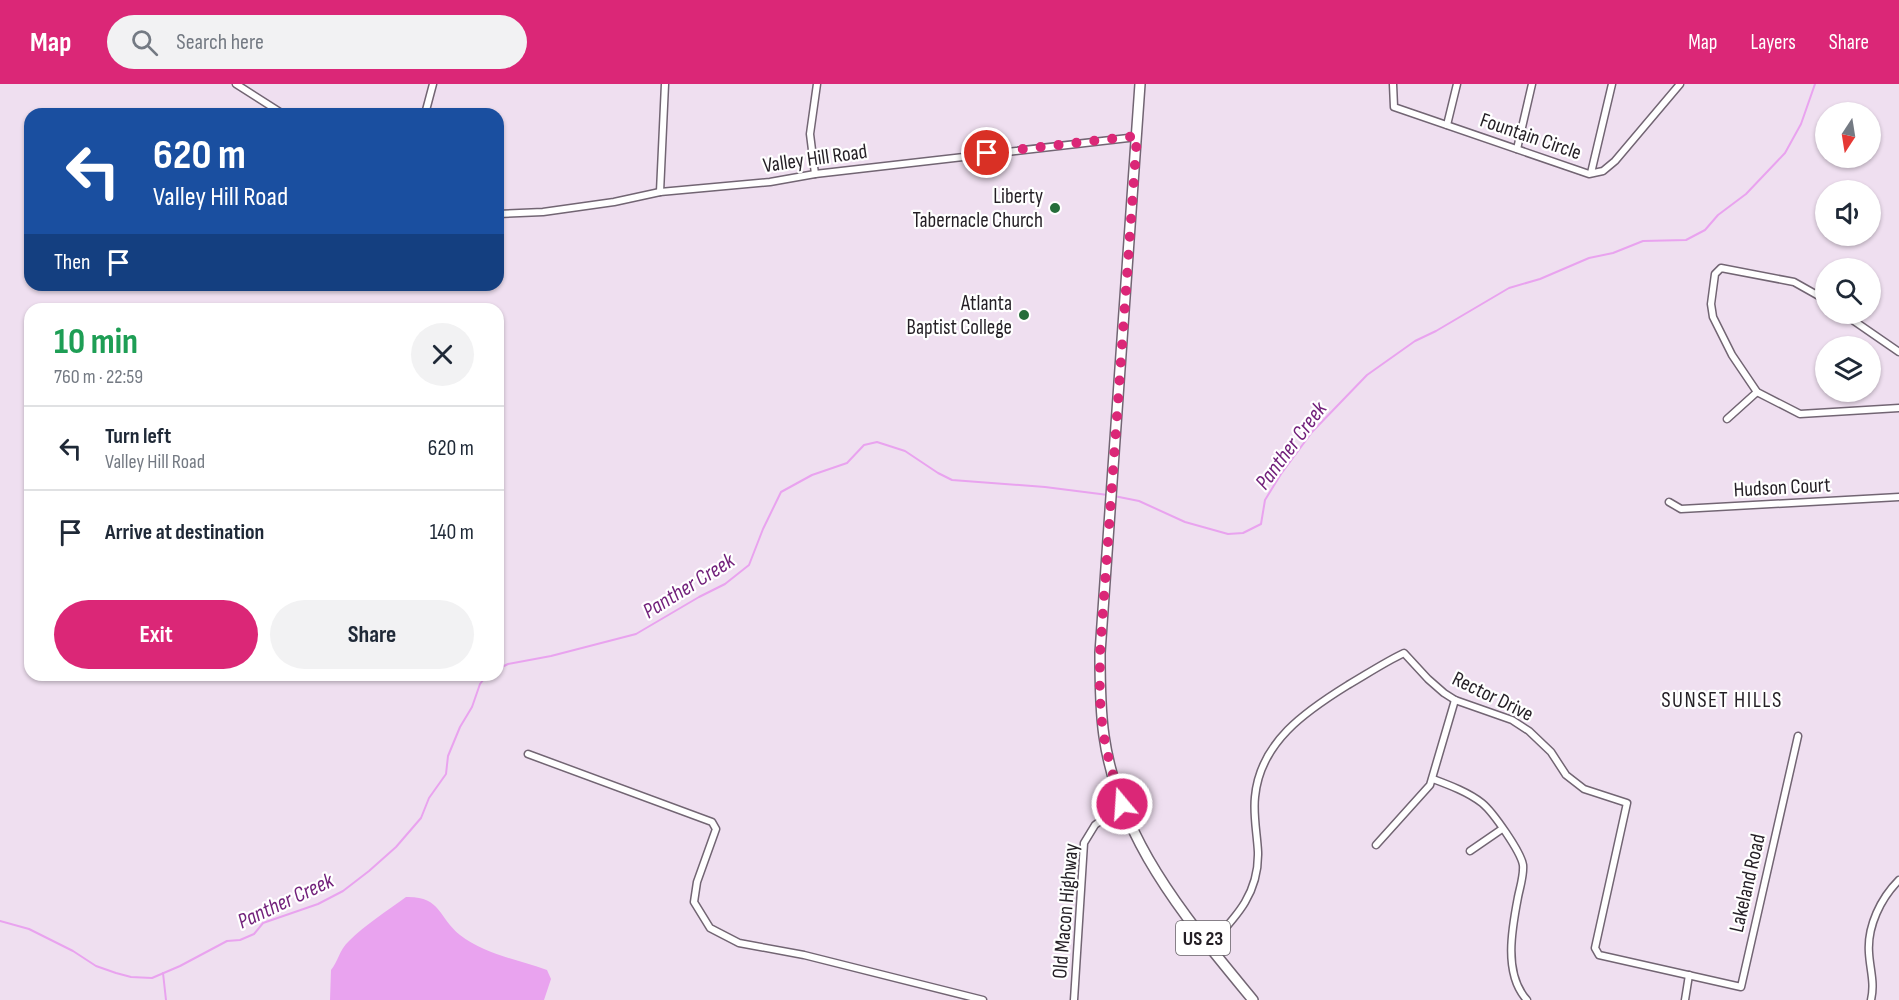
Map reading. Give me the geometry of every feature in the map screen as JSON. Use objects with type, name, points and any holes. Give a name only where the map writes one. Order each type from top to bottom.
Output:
[{"type":"main road","name":"US 23","points":[[1140,84],[1100,653],[1104,737],[1110,767],[1122,804],[1138,842],[1156,874],[1252,1000]]},
{"type":"street","points":[[236,84],[274,108]]},
{"type":"street","points":[[427,108],[433,84]]},
{"type":"street","points":[[660,192],[665,84]]},
{"type":"street","points":[[814,174],[810,134],[816,84]]},
{"type":"street","name":"Fountain Circle","points":[[1394,84],[1394,107],[1590,173],[1603,171],[1615,161],[1680,84]]},
{"type":"street","points":[[1447,125],[1457,84]]},
{"type":"street","points":[[1517,149],[1532,84]]},
{"type":"street","points":[[1590,173],[1612,84]]},
{"type":"street","name":"Valley Hill Road","points":[[504,214],[543,212],[614,202],[660,192],[770,182],[814,174],[1137,136]]},
{"type":"street","points":[[1815,294],[1794,282],[1721,268],[1714,274],[1711,304],[1713,317],[1732,355],[1757,392],[1800,414],[1899,408]]},
{"type":"street","points":[[1858,324],[1899,352]]},
{"type":"street","points":[[1727,419],[1757,392]]},
{"type":"street","name":"Hudson Court","points":[[1669,502],[1681,509],[1899,497]]},
{"type":"street","name":"Rector Drive","points":[[1209,946],[1237,915],[1252,890],[1257,870],[1255,795],[1260,775],[1279,738],[1311,708],[1404,653],[1428,679],[1455,700],[1512,720],[1529,731],[1551,752],[1566,775],[1575,783],[1592,792],[1627,803],[1595,948],[1599,955],[1689,975]]},
{"type":"street","points":[[1376,845],[1430,786],[1455,700]]},
{"type":"street","name":"Lakeland Road","points":[[1689,975],[1741,987],[1798,736]]},
{"type":"street","points":[[528,754],[712,822],[716,829],[697,882],[694,902],[710,928],[739,943],[804,955],[983,1000]]},
{"type":"street","points":[[1432,779],[1450,785],[1484,804],[1512,842],[1523,866],[1510,938],[1515,975],[1522,995],[1527,1000]]},
{"type":"street","name":"Old Macon Highway","points":[[1074,1000],[1084,843],[1095,825],[1122,804]]},
{"type":"street","points":[[1470,851],[1503,829]]},
{"type":"street","points":[[1872,1000],[1874,988],[1869,953],[1871,931],[1882,901],[1899,880]]},
{"type":"street","points":[[1685,1000],[1689,975]]},
{"type":"shaded area","points":[[406,897],[426,900],[433,904],[453,928],[469,942],[502,956],[547,970],[551,979],[544,1000],[330,1000],[331,970],[346,945],[355,935]]},
{"type":"waterway","name":"Panther Creek","points":[[1114,496],[1139,501],[1185,522],[1228,534],[1243,533],[1261,524],[1265,500],[1281,474],[1312,432],[1367,375],[1415,341],[1509,288],[1540,279],[1589,258],[1613,253],[1643,241],[1686,240],[1705,230],[1718,215],[1746,194],[1785,153],[1801,124],[1815,84]]},
{"type":"waterway","name":"Panther Creek","points":[[504,666],[636,634],[725,584],[749,565],[781,492],[812,475],[847,463],[864,445],[877,442],[905,451],[952,480],[1045,487],[1108,495]]},
{"type":"waterway","name":"Panther Creek","points":[[0,921],[29,929],[73,951],[96,966],[131,977],[152,978],[227,941],[240,940],[254,934],[263,923],[318,904],[343,891],[369,871],[396,847],[421,818],[429,798],[446,774],[448,756],[482,681]]},
{"type":"waterway","points":[[163,973],[166,1000]]},
{"type":"place","name":"Liberty Tabernacle Church","points":[[1055,208]]},
{"type":"place","name":"Atlanta Baptist College","points":[[1024,315]]},
{"type":"district","name":"SUNSET HILLS","points":[[1722,699]]},
{"type":"route","points":[[987,153],[1137,136],[1100,653],[1104,737],[1110,767],[1122,804]]}]
